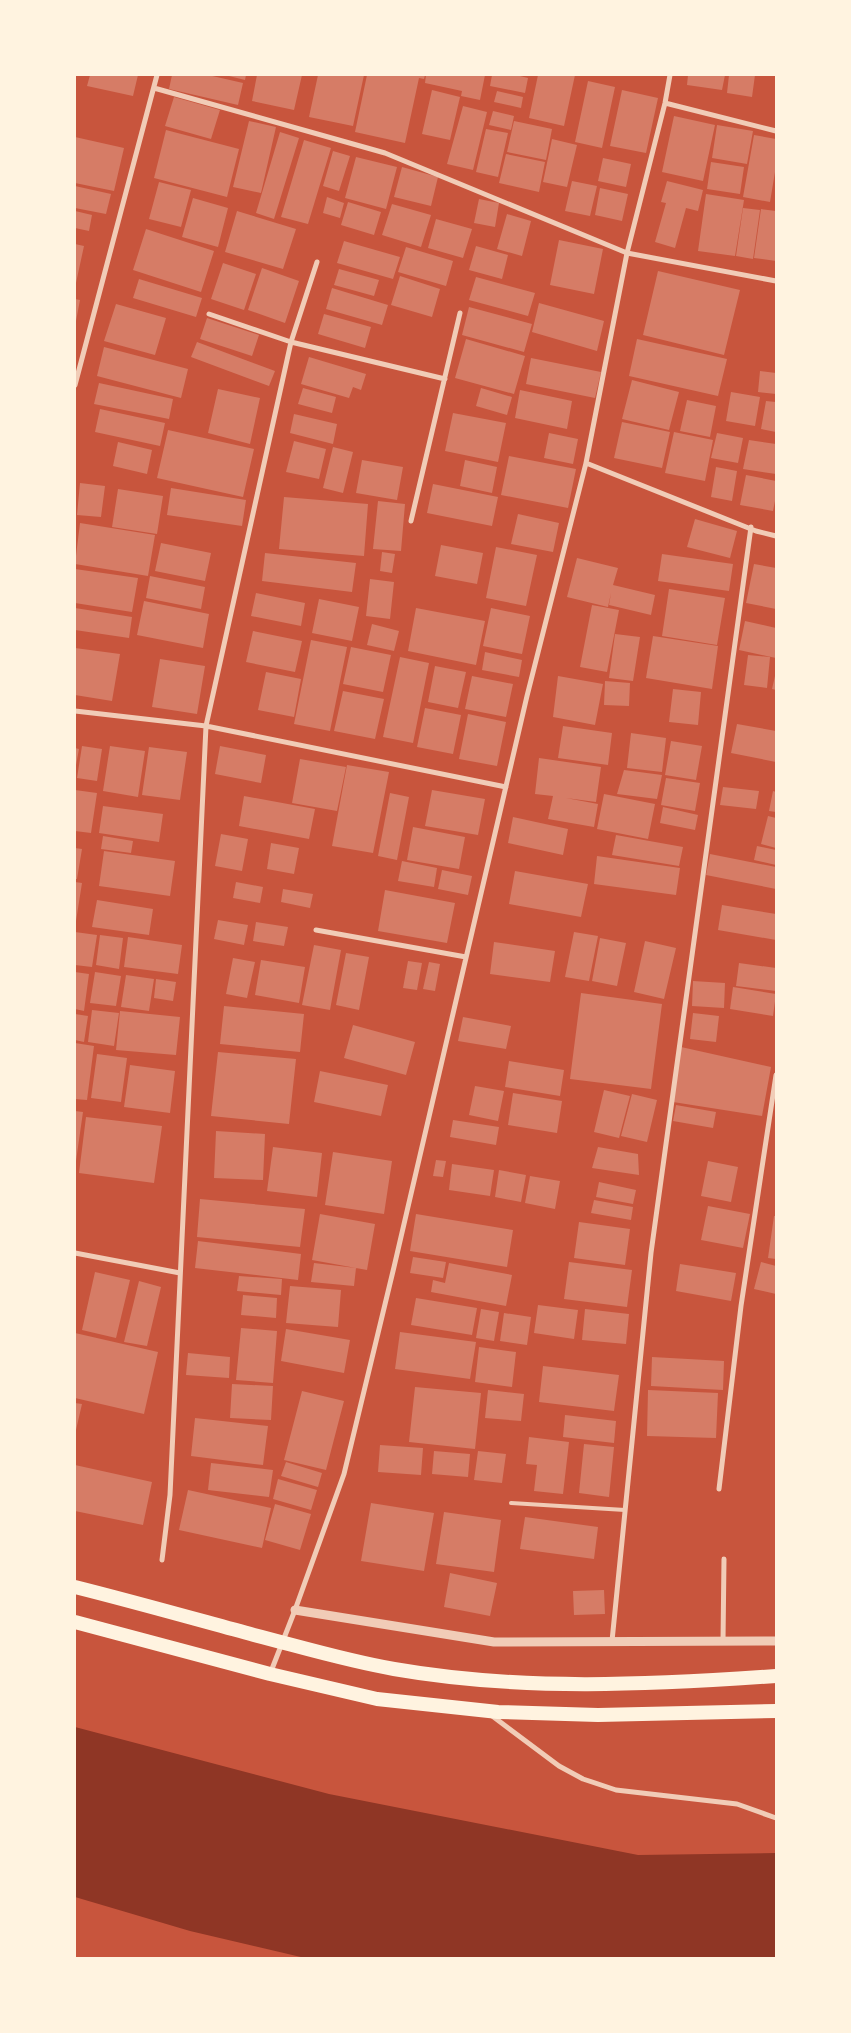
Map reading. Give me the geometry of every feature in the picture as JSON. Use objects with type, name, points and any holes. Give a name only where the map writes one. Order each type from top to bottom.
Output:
[{"type":"highway","points":[[75,1587],[283,1643],[394,1669],[491,1682],[594,1684],[703,1681],[776,1676]]},
{"type":"highway","points":[[75,1622],[270,1674],[377,1699],[485,1710],[598,1715],[776,1711]]},
{"type":"street","points":[[75,385],[157,75]]},
{"type":"street","points":[[270,1674],[344,1474],[506,786],[586,463],[627,253],[665,103],[670,75]]},
{"type":"street","points":[[154,88],[385,153],[627,253],[776,281]]},
{"type":"street","points":[[665,103],[776,131]]},
{"type":"street","points":[[162,1560],[170,1495],[206,726],[291,342],[317,262]]},
{"type":"street","points":[[411,521],[460,312]]},
{"type":"street","points":[[209,314],[291,342],[444,379]]},
{"type":"street","points":[[586,463],[776,536]]},
{"type":"street","points":[[612,1641],[653,1243],[751,527]]},
{"type":"street","points":[[75,711],[206,726],[506,786]]},
{"type":"street","points":[[316,930],[466,957]]},
{"type":"street","points":[[719,1489],[741,1306],[776,1075]]},
{"type":"street","points":[[75,1253],[180,1274]]},
{"type":"street","points":[[723,1641],[724,1559]]},
{"type":"street","points":[[295,1610],[494,1642],[776,1641]]},
{"type":"street","points":[[485,1710],[560,1766],[583,1779],[616,1790],[737,1804],[776,1818]]},
{"type":"lane","points":[[511,1503],[625,1510]]},
{"type":"shaded area","points":[[75,1727],[329,1794],[638,1855],[776,1853],[776,1958],[305,1958],[190,1931],[75,1897]]},
{"type":"building","points":[[90,75],[138,75],[133,96],[87,86]]},
{"type":"building","points":[[172,75],[208,75],[243,83],[238,105],[169,89]]},
{"type":"building","points":[[225,75],[246,75],[245,80]]},
{"type":"building","points":[[257,75],[302,75],[294,110],[252,101]]},
{"type":"building","points":[[318,75],[364,75],[353,126],[309,117]]},
{"type":"building","points":[[367,75],[425,75],[424,79],[419,78],[405,143],[355,132]]},
{"type":"building","points":[[426,75],[485,75],[480,100],[461,96],[462,91],[425,83]]},
{"type":"building","points":[[492,75],[516,75],[528,78],[525,93],[490,86]]},
{"type":"building","points":[[538,75],[575,75],[564,126],[529,118]]},
{"type":"building","points":[[688,75],[725,75],[722,90],[687,85]]},
{"type":"building","points":[[729,75],[755,75],[752,97],[727,93]]},
{"type":"building","points":[[588,81],[615,87],[602,148],[575,142]]},
{"type":"building","points":[[432,90],[460,97],[450,140],[422,134]]},
{"type":"building","points":[[622,90],[658,98],[646,153],[610,146]]},
{"type":"building","points":[[497,91],[523,97],[521,108],[494,102]]},
{"type":"building","points":[[174,97],[220,110],[211,139],[165,126]]},
{"type":"building","points":[[463,106],[487,112],[473,170],[447,164]]},
{"type":"building","points":[[493,111],[514,116],[511,130],[489,125]]},
{"type":"building","points":[[674,116],[715,125],[703,181],[662,172]]},
{"type":"building","points":[[249,121],[276,127],[261,193],[233,187]]},
{"type":"building","points":[[514,121],[552,129],[546,160],[507,152]]},
{"type":"building","points":[[717,125],[753,131],[747,164],[712,158]]},
{"type":"building","points":[[486,129],[508,133],[498,177],[476,172]]},
{"type":"building","points":[[166,130],[239,149],[227,197],[154,178]]},
{"type":"building","points":[[280,132],[299,138],[274,219],[256,213]]},
{"type":"building","points":[[754,135],[776,139],[776,166],[770,202],[743,197]]},
{"type":"building","points":[[75,137],[124,148],[114,191],[75,183]]},
{"type":"building","points":[[552,139],[577,145],[567,187],[543,182]]},
{"type":"building","points":[[304,140],[331,148],[308,224],[281,217]]},
{"type":"building","points":[[333,151],[350,156],[339,191],[323,186]]},
{"type":"building","points":[[506,154],[545,162],[539,192],[499,183]]},
{"type":"building","points":[[356,157],[397,167],[386,209],[345,198]]},
{"type":"building","points":[[603,158],[631,164],[626,187],[598,181]]},
{"type":"building","points":[[711,162],[744,167],[740,194],[707,189]]},
{"type":"building","points":[[402,167],[438,177],[431,206],[394,197]]},
{"type":"building","points":[[572,181],[597,186],[590,216],[565,211]]},
{"type":"building","points":[[667,181],[703,190],[698,211],[686,208],[675,248],[655,242],[666,203],[661,202]]},
{"type":"building","points":[[159,182],[191,190],[181,227],[149,219]]},
{"type":"building","points":[[75,186],[111,194],[106,214],[75,208]]},
{"type":"building","points":[[600,188],[628,194],[622,221],[595,215]]},
{"type":"building","points":[[706,194],[744,200],[735,256],[698,251]]},
{"type":"building","points":[[327,197],[344,203],[340,218],[323,213]]},
{"type":"building","points":[[193,198],[228,208],[218,247],[182,237]]},
{"type":"building","points":[[479,199],[499,203],[495,227],[474,223]]},
{"type":"building","points":[[348,202],[381,212],[374,235],[341,225]]},
{"type":"building","points":[[392,204],[431,215],[421,247],[382,235]]},
{"type":"building","points":[[743,208],[760,210],[753,259],[736,256]]},
{"type":"building","points":[[761,209],[776,211],[776,261],[754,258]]},
{"type":"building","points":[[75,211],[92,215],[89,231],[75,228]]},
{"type":"building","points":[[237,211],[296,229],[283,269],[225,252]]},
{"type":"building","points":[[507,214],[531,221],[522,256],[497,249]]},
{"type":"building","points":[[436,219],[472,229],[463,258],[428,248]]},
{"type":"building","points":[[146,229],[214,251],[201,292],[133,270]]},
{"type":"building","points":[[559,240],[603,249],[594,294],[550,285]]},
{"type":"building","points":[[344,241],[400,257],[393,279],[337,263]]},
{"type":"building","points":[[75,244],[84,246],[76,283],[75,282]]},
{"type":"building","points":[[476,246],[508,255],[502,279],[469,270]]},
{"type":"building","points":[[406,247],[453,261],[446,286],[398,272]]},
{"type":"building","points":[[223,263],[256,274],[244,310],[211,299]]},
{"type":"building","points":[[262,268],[299,281],[285,323],[248,310]]},
{"type":"building","points":[[339,269],[379,280],[374,296],[334,285]]},
{"type":"building","points":[[658,271],[740,290],[724,355],[643,335]]},
{"type":"building","points":[[400,276],[440,289],[432,317],[391,305]]},
{"type":"building","points":[[476,277],[535,293],[528,316],[469,300]]},
{"type":"building","points":[[139,279],[202,298],[196,317],[133,298]]},
{"type":"building","points":[[332,288],[388,305],[382,325],[326,309]]},
{"type":"building","points":[[75,299],[80,300],[76,321],[75,320]]},
{"type":"building","points":[[539,303],[604,321],[597,351],[532,332]]},
{"type":"building","points":[[116,304],[166,318],[155,355],[104,341]]},
{"type":"building","points":[[469,307],[532,324],[524,352],[462,335]]},
{"type":"building","points":[[324,314],[371,327],[365,348],[318,334]]},
{"type":"building","points":[[207,318],[259,335],[252,356],[200,339]]},
{"type":"building","points":[[466,339],[525,356],[514,394],[455,378]]},
{"type":"building","points":[[637,339],[727,359],[718,396],[629,376]]},
{"type":"building","points":[[197,342],[275,371],[269,386],[191,357]]},
{"type":"building","points":[[104,347],[188,369],[181,398],[97,376]]},
{"type":"building","points":[[309,357],[366,374],[361,390],[353,387],[349,398],[301,384]]},
{"type":"building","points":[[531,358],[601,372],[595,398],[526,384]]},
{"type":"building","points":[[760,371],[776,373],[776,394],[758,392]]},
{"type":"building","points":[[632,380],[679,392],[669,430],[622,419]]},
{"type":"building","points":[[99,383],[173,399],[169,419],[94,404]]},
{"type":"building","points":[[303,388],[336,397],[332,413],[298,404]]},
{"type":"building","points":[[481,388],[512,397],[507,415],[476,406]]},
{"type":"building","points":[[218,389],[260,398],[250,444],[208,433]]},
{"type":"building","points":[[520,390],[572,401],[567,429],[515,418]]},
{"type":"building","points":[[731,392],[760,397],[755,426],[726,421]]},
{"type":"building","points":[[687,400],[716,406],[710,437],[680,431]]},
{"type":"building","points":[[766,401],[776,402],[776,432],[761,429]]},
{"type":"building","points":[[100,409],[165,423],[160,446],[95,432]]},
{"type":"building","points":[[453,413],[506,423],[498,462],[445,451]]},
{"type":"building","points":[[294,414],[337,424],[333,444],[290,433]]},
{"type":"building","points":[[622,422],[670,432],[662,468],[614,458]]},
{"type":"building","points":[[168,430],[254,449],[243,497],[157,478]]},
{"type":"building","points":[[674,432],[713,440],[705,481],[665,473]]},
{"type":"building","points":[[549,433],[578,439],[573,464],[544,458]]},
{"type":"building","points":[[717,433],[743,438],[738,463],[711,458]]},
{"type":"building","points":[[749,440],[776,444],[776,474],[743,469]]},
{"type":"building","points":[[294,441],[326,449],[319,479],[286,472]]},
{"type":"building","points":[[118,442],[152,450],[147,474],[113,466]]},
{"type":"building","points":[[333,447],[353,452],[343,493],[323,488]]},
{"type":"building","points":[[509,456],[576,469],[568,508],[501,495]]},
{"type":"building","points":[[362,460],[403,467],[397,500],[356,493]]},
{"type":"building","points":[[465,460],[497,467],[492,493],[460,486]]},
{"type":"building","points":[[716,467],[737,471],[732,501],[711,497]]},
{"type":"building","points":[[746,475],[776,481],[773,511],[740,505]]},
{"type":"building","points":[[80,483],[105,486],[101,517],[77,515]]},
{"type":"building","points":[[433,484],[498,497],[492,526],[427,513]]},
{"type":"building","points":[[171,488],[246,500],[242,526],[167,515]]},
{"type":"building","points":[[118,489],[163,496],[157,534],[112,527]]},
{"type":"building","points":[[284,497],[368,504],[364,556],[279,549]]},
{"type":"building","points":[[378,501],[405,504],[401,551],[373,549]]},
{"type":"building","points":[[518,514],[559,523],[553,552],[511,544]]},
{"type":"building","points":[[695,519],[737,531],[730,558],[687,547]]},
{"type":"building","points":[[80,523],[155,535],[148,576],[75,564]]},
{"type":"building","points":[[161,543],[211,553],[205,581],[155,571]]},
{"type":"building","points":[[441,545],[483,553],[477,584],[435,576]]},
{"type":"building","points":[[496,547],[537,555],[526,606],[486,598]]},
{"type":"building","points":[[382,552],[395,554],[392,573],[380,571]]},
{"type":"building","points":[[265,553],[356,563],[352,592],[262,581]]},
{"type":"building","points":[[662,554],[733,564],[729,591],[658,581]]},
{"type":"building","points":[[577,558],[618,568],[613,585],[655,595],[651,615],[609,605],[611,593],[608,607],[567,597]]},
{"type":"building","points":[[754,564],[776,568],[776,609],[746,603]]},
{"type":"building","points":[[75,569],[138,578],[132,612],[75,603]]},
{"type":"building","points":[[150,576],[205,587],[201,609],[146,598]]},
{"type":"building","points":[[370,579],[394,582],[390,619],[366,616]]},
{"type":"building","points":[[669,589],[725,598],[717,645],[662,636]]},
{"type":"building","points":[[256,593],[305,603],[301,626],[251,616]]},
{"type":"building","points":[[319,599],[359,607],[352,641],[312,633]]},
{"type":"building","points":[[144,601],[209,614],[203,648],[137,635]]},
{"type":"building","points":[[592,605],[619,610],[607,672],[580,667]]},
{"type":"building","points":[[75,608],[132,617],[129,638],[75,630]]},
{"type":"building","points":[[416,608],[485,621],[476,665],[408,651]]},
{"type":"building","points":[[491,608],[530,616],[522,654],[483,646]]},
{"type":"building","points":[[745,621],[776,628],[776,658],[739,650]]},
{"type":"building","points":[[372,624],[399,631],[394,651],[367,645]]},
{"type":"building","points":[[253,631],[302,641],[295,672],[246,662]]},
{"type":"building","points":[[615,634],[640,637],[633,681],[609,678]]},
{"type":"building","points":[[653,636],[718,646],[712,689],[646,678]]},
{"type":"building","points":[[311,640],[347,647],[330,731],[294,724]]},
{"type":"building","points":[[351,647],[391,655],[383,692],[343,684]]},
{"type":"building","points":[[75,648],[120,654],[112,701],[75,695]]},
{"type":"building","points":[[485,652],[522,660],[519,677],[482,670]]},
{"type":"building","points":[[748,655],[770,657],[767,688],[744,685]]},
{"type":"building","points":[[400,657],[429,663],[413,743],[383,737]]},
{"type":"building","points":[[160,659],[205,666],[197,714],[152,707]]},
{"type":"building","points":[[435,666],[466,672],[458,708],[428,702]]},
{"type":"building","points":[[266,672],[301,679],[294,717],[258,710]]},
{"type":"building","points":[[472,676],[513,684],[506,717],[465,709]]},
{"type":"building","points":[[558,676],[603,684],[595,725],[553,717]]},
{"type":"building","points":[[776,676],[776,690],[772,689]]},
{"type":"building","points":[[605,681],[630,683],[629,706],[604,705]]},
{"type":"building","points":[[673,689],[701,692],[698,725],[669,722]]},
{"type":"building","points":[[343,691],[384,699],[375,739],[334,731]]},
{"type":"building","points":[[425,708],[461,715],[453,754],[417,747]]},
{"type":"building","points":[[468,714],[506,722],[497,766],[459,759]]},
{"type":"building","points":[[737,724],[776,731],[776,762],[731,753]]},
{"type":"building","points":[[563,726],[612,733],[608,765],[558,758]]},
{"type":"building","points":[[631,733],[666,738],[662,772],[627,768]]},
{"type":"building","points":[[671,741],[702,746],[696,780],[665,775]]},
{"type":"building","points":[[82,746],[102,749],[97,781],[77,778]]},
{"type":"building","points":[[110,746],[145,751],[138,797],[103,791]]},
{"type":"building","points":[[220,746],[266,755],[261,783],[215,774]]},
{"type":"building","points":[[149,747],[187,752],[180,800],[142,795]]},
{"type":"building","points":[[75,748],[79,749],[76,765],[75,765]]},
{"type":"building","points":[[539,758],[601,767],[596,802],[566,798],[598,804],[594,827],[548,819],[553,796],[535,794]]},
{"type":"building","points":[[300,759],[346,767],[337,811],[292,803]]},
{"type":"building","points":[[347,765],[389,772],[373,853],[332,846]]},
{"type":"building","points":[[624,770],[662,775],[657,799],[617,794]]},
{"type":"building","points":[[666,778],[700,783],[695,811],[661,805]]},
{"type":"building","points":[[723,787],[759,791],[756,809],[720,805]]},
{"type":"building","points":[[75,790],[97,793],[91,833],[75,831]]},
{"type":"building","points":[[432,790],[485,799],[478,835],[425,826]]},
{"type":"building","points":[[773,791],[776,792],[776,812],[769,811]]},
{"type":"building","points":[[390,793],[409,797],[397,860],[378,856]]},
{"type":"building","points":[[604,794],[655,804],[648,839],[597,829]]},
{"type":"building","points":[[244,796],[315,809],[309,839],[239,826]]},
{"type":"building","points":[[103,806],[163,814],[159,842],[99,833]]},
{"type":"building","points":[[663,807],[698,815],[695,830],[660,823]]},
{"type":"building","points":[[768,816],[776,818],[776,848],[761,844]]},
{"type":"building","points":[[513,817],[568,829],[563,855],[508,843]]},
{"type":"building","points":[[413,827],[465,837],[459,869],[407,860]]},
{"type":"building","points":[[221,834],[248,839],[242,871],[215,866]]},
{"type":"building","points":[[616,835],[683,847],[679,866],[612,855]]},
{"type":"building","points":[[103,836],[133,841],[131,853],[101,849]]},
{"type":"building","points":[[271,843],[299,848],[294,874],[267,869]]},
{"type":"building","points":[[757,846],[776,850],[776,865],[754,860]]},
{"type":"building","points":[[75,848],[82,849],[77,879],[75,879]]},
{"type":"building","points":[[104,851],[175,861],[170,896],[99,886]]},
{"type":"building","points":[[710,854],[776,867],[776,889],[706,875]]},
{"type":"building","points":[[597,856],[680,868],[676,895],[594,884]]},
{"type":"building","points":[[402,861],[437,868],[434,887],[398,881]]},
{"type":"building","points":[[442,870],[472,876],[468,895],[438,889]]},
{"type":"building","points":[[515,871],[588,884],[581,917],[509,904]]},
{"type":"building","points":[[75,882],[82,883],[76,921],[75,921]]},
{"type":"building","points":[[236,882],[263,887],[260,903],[233,898]]},
{"type":"building","points":[[283,889],[313,894],[310,908],[281,902]]},
{"type":"building","points":[[385,890],[455,903],[447,943],[378,931]]},
{"type":"building","points":[[97,900],[153,909],[149,935],[92,927]]},
{"type":"building","points":[[722,905],[776,914],[776,940],[718,930]]},
{"type":"building","points":[[218,920],[248,925],[244,945],[214,939]]},
{"type":"building","points":[[256,922],[288,927],[284,946],[253,941]]},
{"type":"building","points":[[75,932],[97,935],[92,967],[75,965]]},
{"type":"building","points":[[574,932],[598,936],[589,981],[565,977]]},
{"type":"building","points":[[100,935],[123,938],[119,969],[96,965]]},
{"type":"building","points":[[128,937],[182,945],[178,974],[124,967]]},
{"type":"building","points":[[600,938],[626,943],[617,986],[592,981]]},
{"type":"building","points":[[645,941],[676,948],[664,999],[634,992]]},
{"type":"building","points":[[494,942],[555,951],[550,982],[490,974]]},
{"type":"building","points":[[314,945],[341,950],[330,1010],[302,1005]]},
{"type":"building","points":[[346,953],[369,957],[359,1010],[336,1005]]},
{"type":"building","points":[[233,958],[255,962],[247,998],[226,994]]},
{"type":"building","points":[[261,960],[305,967],[299,1003],[255,995]]},
{"type":"building","points":[[408,961],[422,963],[417,990],[403,988]]},
{"type":"building","points":[[429,962],[440,964],[435,991],[423,989]]},
{"type":"building","points":[[739,963],[776,968],[776,991],[736,986]]},
{"type":"building","points":[[75,972],[89,974],[84,1011],[75,1009]]},
{"type":"building","points":[[95,972],[121,976],[116,1006],[90,1003]]},
{"type":"building","points":[[126,975],[154,979],[149,1011],[121,1007]]},
{"type":"building","points":[[156,979],[176,982],[173,1001],[154,998]]},
{"type":"building","points":[[693,981],[725,983],[724,1008],[692,1006]]},
{"type":"building","points":[[733,987],[776,994],[773,1016],[730,1009]]},
{"type":"building","points":[[581,993],[662,1004],[651,1089],[570,1079]]},
{"type":"building","points":[[224,1006],[304,1014],[300,1052],[220,1044]]},
{"type":"building","points":[[92,1010],[119,1013],[114,1046],[88,1042]]},
{"type":"building","points":[[120,1011],[180,1017],[176,1055],[116,1050]]},
{"type":"building","points":[[693,1013],[719,1016],[716,1042],[690,1039]]},
{"type":"building","points":[[75,1014],[88,1016],[84,1042],[75,1040]]},
{"type":"building","points":[[463,1017],[511,1026],[506,1049],[458,1041]]},
{"type":"building","points":[[353,1025],[415,1042],[406,1075],[344,1058]]},
{"type":"building","points":[[75,1043],[94,1046],[87,1100],[75,1099]]},
{"type":"building","points":[[681,1047],[771,1067],[762,1116],[673,1102]]},
{"type":"building","points":[[218,1052],[296,1059],[289,1124],[211,1116]]},
{"type":"building","points":[[97,1054],[127,1058],[121,1102],[91,1098]]},
{"type":"building","points":[[509,1061],[564,1070],[560,1096],[505,1087]]},
{"type":"building","points":[[130,1065],[175,1071],[170,1113],[124,1107]]},
{"type":"building","points":[[320,1071],[388,1085],[381,1116],[314,1102]]},
{"type":"building","points":[[475,1086],[504,1091],[498,1121],[469,1115]]},
{"type":"building","points":[[604,1090],[630,1096],[619,1138],[594,1132]]},
{"type":"building","points":[[513,1093],[562,1101],[557,1133],[508,1125]]},
{"type":"building","points":[[632,1094],[657,1100],[647,1142],[621,1136]]},
{"type":"building","points":[[676,1105],[716,1112],[713,1128],[673,1121]]},
{"type":"building","points":[[75,1111],[83,1112],[76,1161],[75,1161]]},
{"type":"building","points":[[86,1117],[162,1126],[154,1183],[79,1173]]},
{"type":"building","points":[[453,1120],[499,1127],[496,1145],[450,1137]]},
{"type":"building","points":[[216,1131],[265,1134],[263,1180],[214,1178]]},
{"type":"building","points":[[273,1147],[322,1153],[317,1197],[267,1191]]},
{"type":"building","points":[[598,1147],[638,1154],[639,1175],[592,1168]]},
{"type":"building","points":[[333,1152],[392,1161],[384,1214],[325,1205]]},
{"type":"building","points":[[436,1160],[446,1161],[443,1177],[433,1176]]},
{"type":"building","points":[[708,1161],[738,1167],[731,1202],[701,1196]]},
{"type":"building","points":[[452,1164],[494,1170],[490,1196],[449,1190]]},
{"type":"building","points":[[499,1170],[526,1175],[521,1202],[495,1197]]},
{"type":"building","points":[[530,1176],[560,1181],[555,1209],[525,1203]]},
{"type":"building","points":[[599,1182],[636,1190],[633,1204],[596,1197]]},
{"type":"building","points":[[200,1199],[305,1209],[300,1247],[197,1237]]},
{"type":"building","points":[[594,1200],[633,1207],[631,1220],[591,1213]]},
{"type":"building","points":[[708,1206],[750,1214],[743,1248],[701,1240]]},
{"type":"building","points":[[320,1214],[375,1224],[367,1270],[312,1260]]},
{"type":"building","points":[[416,1214],[513,1230],[507,1267],[410,1251]]},
{"type":"building","points":[[774,1216],[776,1216],[776,1259],[768,1258]]},
{"type":"building","points":[[579,1222],[630,1229],[625,1265],[574,1258]]},
{"type":"building","points":[[198,1241],[301,1254],[298,1280],[195,1268]]},
{"type":"building","points":[[413,1257],[446,1262],[443,1278],[410,1273]]},
{"type":"building","points":[[569,1262],[632,1270],[627,1307],[564,1299]]},
{"type":"building","points":[[761,1262],[776,1266],[776,1294],[754,1289]]},
{"type":"building","points":[[314,1263],[356,1268],[354,1286],[311,1282]]},
{"type":"building","points":[[449,1263],[512,1275],[506,1306],[431,1292],[433,1280],[445,1283]]},
{"type":"building","points":[[680,1264],[736,1273],[731,1301],[676,1291]]},
{"type":"building","points":[[95,1272],[130,1280],[116,1338],[82,1330]]},
{"type":"building","points":[[239,1276],[282,1279],[281,1295],[237,1291]]},
{"type":"building","points":[[139,1281],[161,1287],[147,1346],[124,1342]]},
{"type":"building","points":[[290,1286],[341,1290],[338,1327],[286,1323]]},
{"type":"building","points":[[243,1295],[277,1298],[276,1318],[241,1315]]},
{"type":"building","points":[[416,1298],[477,1308],[472,1335],[411,1325]]},
{"type":"building","points":[[538,1305],[578,1310],[574,1339],[534,1333]]},
{"type":"building","points":[[481,1309],[499,1312],[494,1341],[476,1338]]},
{"type":"building","points":[[585,1309],[629,1314],[626,1344],[582,1340]]},
{"type":"building","points":[[504,1313],[531,1317],[527,1345],[500,1341]]},
{"type":"building","points":[[241,1328],[277,1331],[273,1383],[236,1380]]},
{"type":"building","points":[[286,1329],[350,1340],[344,1373],[281,1361]]},
{"type":"building","points":[[400,1332],[476,1342],[470,1379],[395,1369]]},
{"type":"building","points":[[75,1333],[158,1352],[144,1414],[75,1398]]},
{"type":"building","points":[[479,1347],[516,1352],[512,1387],[475,1382]]},
{"type":"building","points":[[188,1353],[230,1357],[229,1378],[186,1375]]},
{"type":"building","points":[[652,1357],[724,1361],[723,1390],[651,1386]]},
{"type":"building","points":[[543,1366],[619,1375],[614,1411],[539,1402]]},
{"type":"building","points":[[232,1384],[273,1386],[271,1420],[230,1418]]},
{"type":"building","points":[[415,1387],[481,1393],[475,1449],[409,1442]]},
{"type":"building","points":[[488,1390],[524,1394],[521,1421],[485,1418]]},
{"type":"building","points":[[648,1390],[718,1393],[716,1438],[647,1436]]},
{"type":"building","points":[[302,1391],[344,1401],[326,1470],[284,1460]]},
{"type":"building","points":[[75,1403],[82,1404],[76,1430],[75,1430]]},
{"type":"building","points":[[565,1415],[616,1421],[614,1443],[563,1437]]},
{"type":"building","points":[[195,1418],[268,1426],[263,1465],[191,1456]]},
{"type":"building","points":[[529,1437],[569,1442],[563,1494],[534,1491],[537,1465],[526,1464]]},
{"type":"building","points":[[584,1444],[614,1447],[609,1497],[579,1493]]},
{"type":"building","points":[[380,1445],[423,1448],[421,1475],[378,1472]]},
{"type":"building","points":[[434,1451],[470,1454],[468,1477],[432,1474]]},
{"type":"building","points":[[478,1451],[506,1454],[502,1483],[474,1480]]},
{"type":"building","points":[[286,1462],[322,1473],[318,1487],[281,1476]]},
{"type":"building","points":[[211,1463],[273,1470],[269,1497],[208,1490]]},
{"type":"building","points":[[75,1465],[152,1482],[143,1525],[75,1511]]},
{"type":"building","points":[[278,1479],[317,1490],[311,1510],[273,1499]]},
{"type":"building","points":[[188,1490],[271,1508],[262,1548],[179,1530]]},
{"type":"building","points":[[371,1503],[434,1513],[424,1571],[361,1561]]},
{"type":"building","points":[[275,1504],[311,1514],[300,1550],[265,1540]]},
{"type":"building","points":[[444,1512],[501,1520],[494,1572],[436,1564]]},
{"type":"building","points":[[525,1517],[598,1527],[594,1559],[520,1549]]},
{"type":"building","points":[[450,1573],[497,1583],[490,1616],[444,1607]]},
{"type":"building","points":[[604,1590],[605,1614],[574,1615],[573,1591]]}]
